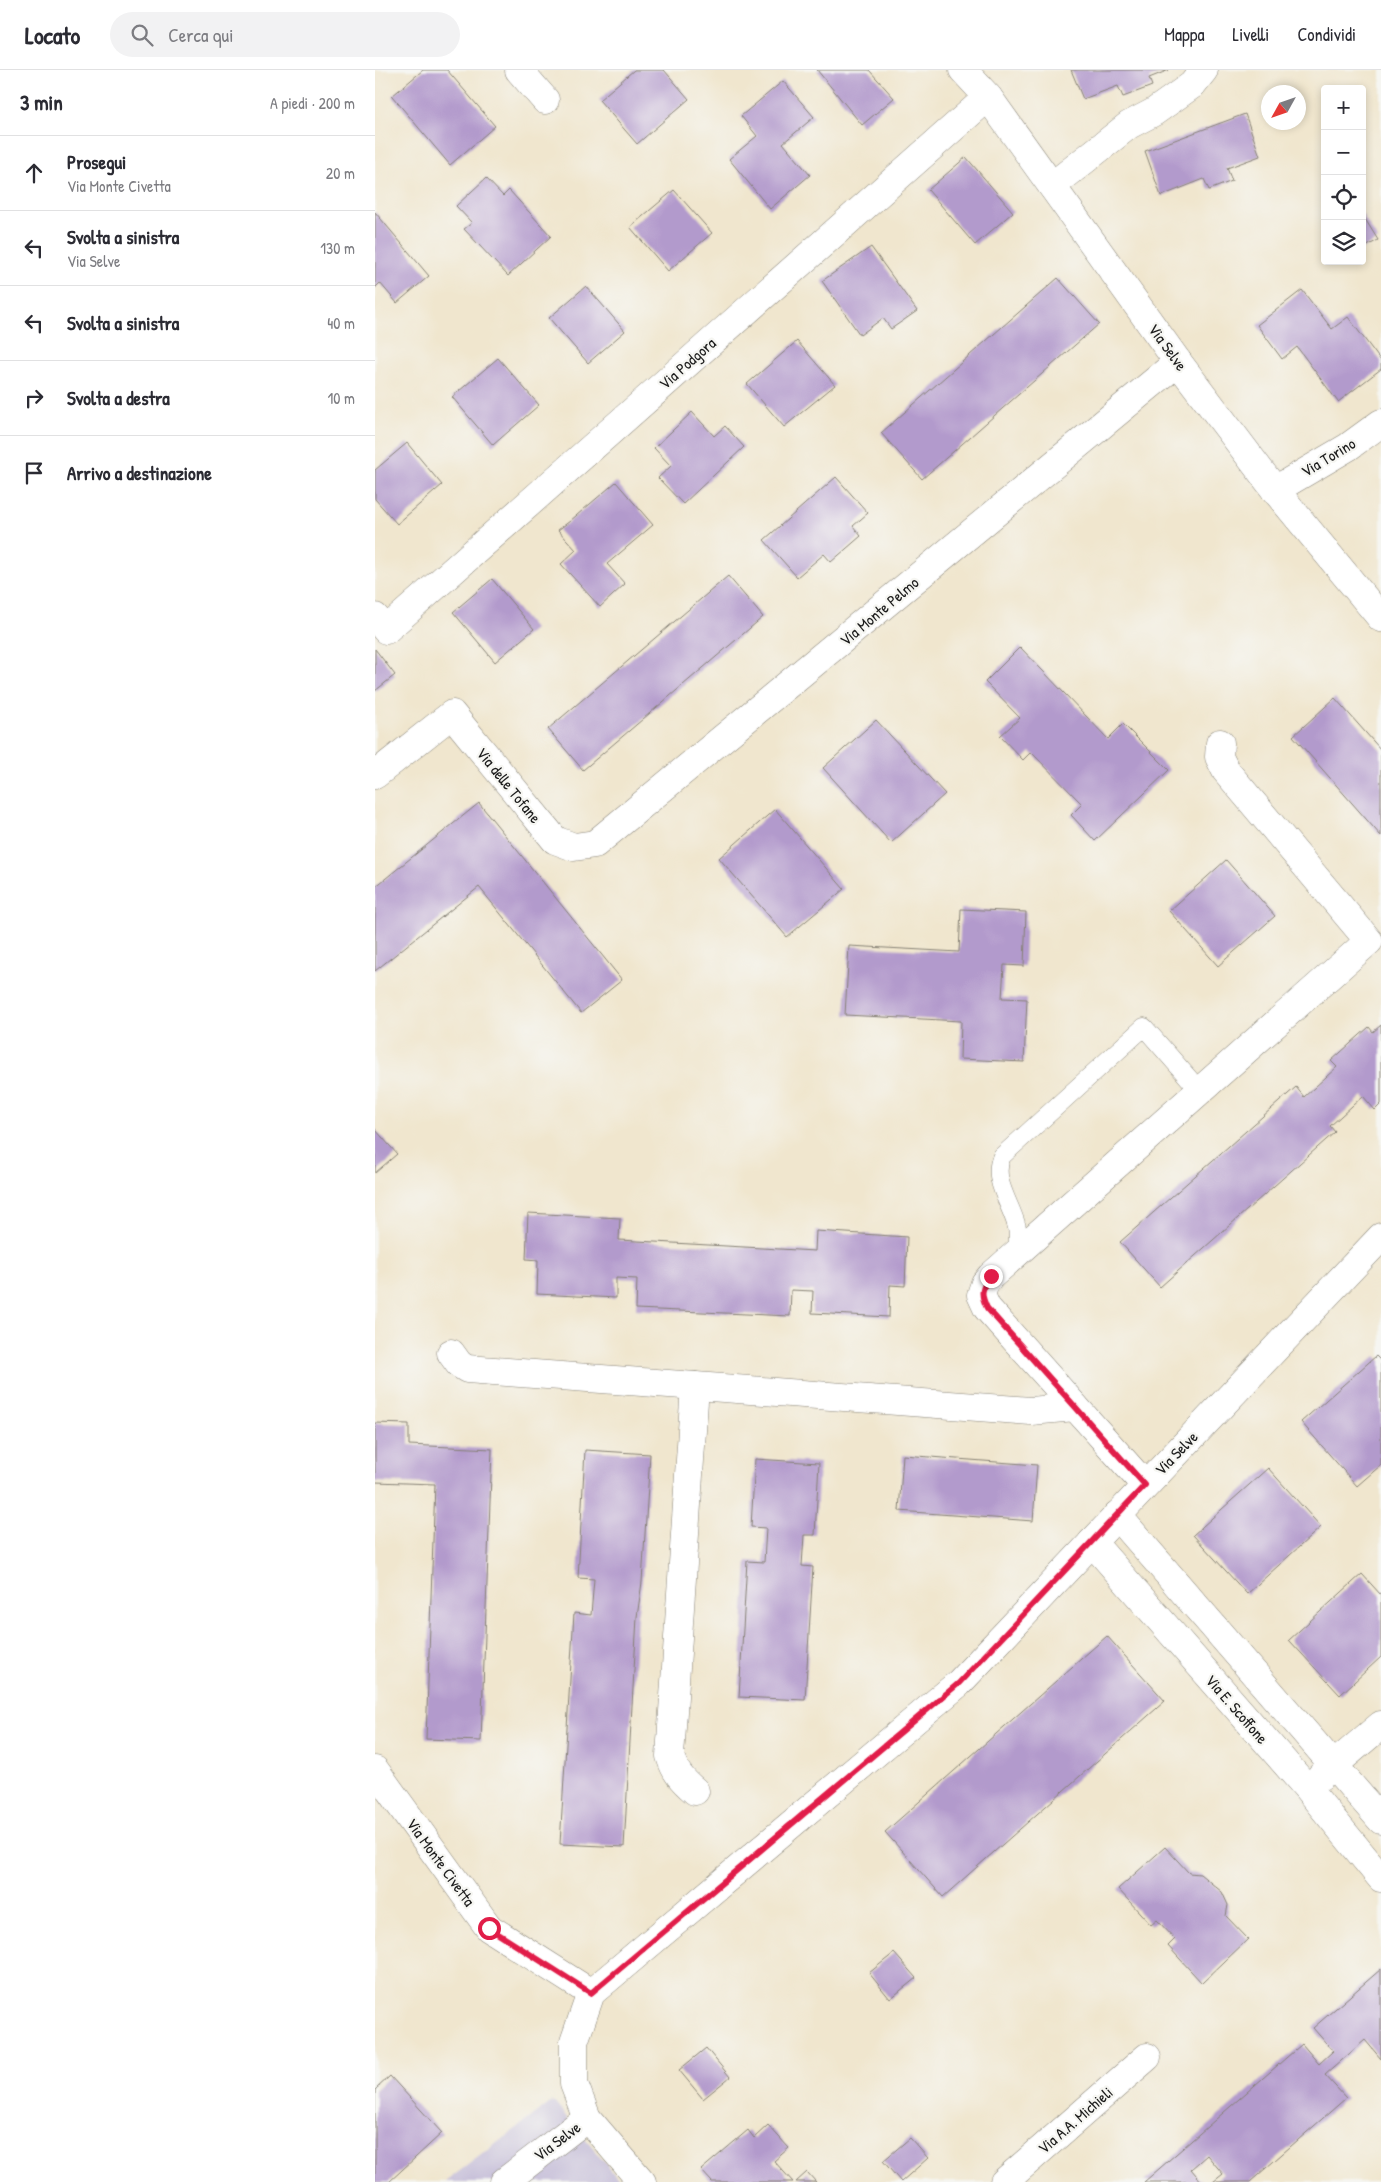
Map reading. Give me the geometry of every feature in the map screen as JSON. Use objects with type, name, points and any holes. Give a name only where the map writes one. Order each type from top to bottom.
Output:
[{"type":"street","points":[[519,70],[545,100]]},
{"type":"street","name":"Via Selve","points":[[963,70],[988,97],[1178,362],[1275,490],[1381,618]]},
{"type":"street","points":[[1051,186],[1129,125],[1155,112],[1192,85],[1204,70]]},
{"type":"street","name":"Via Podgora","points":[[380,623],[988,97]]},
{"type":"street","name":"Via Monte Pelmo","points":[[574,847],[590,846],[604,838],[1178,362]]},
{"type":"street","name":"Via Torino","points":[[1275,490],[1348,447],[1381,423]]},
{"type":"street","name":"Via delle Tofane","points":[[375,775],[452,714],[547,833],[564,845],[574,847]]},
{"type":"street","points":[[1145,1485],[987,1308],[981,1294],[985,1283],[1019,1252],[1369,941],[1226,771],[1219,757],[1220,743]]},
{"type":"street","name":"Via Selve","points":[[642,2182],[587,2118],[574,2084],[574,2042],[591,1993],[959,1683],[1381,1237]]},
{"type":"street","points":[[451,1354],[459,1364],[467,1369],[1031,1411],[1075,1407]]},
{"type":"street","points":[[695,1386],[670,1756],[674,1769],[682,1780],[695,1791]]},
{"type":"street","points":[[1117,1515],[1381,1820]]},
{"type":"street","name":"Via E. Scoffone","points":[[1092,1542],[1307,1788],[1381,1878]]},
{"type":"street","points":[[1307,1788],[1381,1725]]},
{"type":"street","name":"Via Monte Civetta","points":[[375,1770],[489,1928],[591,1993]]},
{"type":"street","name":"Via A.A. Michieli","points":[[1004,2182],[1147,2057]]},
{"type":"street","name":"Via Selve","points":[[504,2182],[587,2118]]},
{"type":"lane","points":[[1019,1252],[1017,1226],[998,1175],[997,1165],[1002,1156],[1144,1027],[1200,1091]]},
{"type":"shaded area","points":[[553,2101],[621,2182],[445,2182]]},
{"type":"building","points":[[423,70],[447,70],[495,126],[450,165],[392,96]]},
{"type":"building","points":[[634,70],[664,70],[689,99],[637,144],[599,100]]},
{"type":"building","points":[[817,70],[869,70],[894,98],[862,125]]},
{"type":"building","points":[[1071,70],[1169,70],[1149,78],[1152,86],[1123,97],[1118,86],[1083,99]]},
{"type":"building","points":[[783,81],[814,117],[783,143],[810,175],[770,209],[729,159],[757,136],[741,116]]},
{"type":"building","points":[[1245,114],[1260,156],[1227,168],[1232,181],[1209,190],[1204,179],[1161,196],[1145,151]]},
{"type":"building","points":[[966,157],[1013,212],[975,245],[928,190]]},
{"type":"building","points":[[486,178],[503,196],[509,190],[551,236],[508,276],[464,229],[472,223],[456,206]]},
{"type":"building","points":[[674,190],[712,233],[668,271],[630,227]]},
{"type":"building","points":[[375,212],[429,276],[397,303],[380,283],[375,288]]},
{"type":"building","points":[[1366,220],[1378,240],[1366,247]]},
{"type":"building","points":[[871,247],[917,311],[891,329],[883,318],[860,335],[822,281]]},
{"type":"building","points":[[1058,278],[1099,324],[922,479],[881,433]]},
{"type":"building","points":[[586,286],[625,331],[588,363],[549,318]]},
{"type":"building","points":[[1302,290],[1332,329],[1348,317],[1381,361],[1381,369],[1338,402],[1297,347],[1282,359],[1257,325]]},
{"type":"building","points":[[797,341],[835,385],[784,427],[747,384]]},
{"type":"building","points":[[498,358],[539,405],[493,445],[452,397]]},
{"type":"building","points":[[692,412],[714,436],[725,426],[744,447],[683,504],[658,478],[671,466],[654,448]]},
{"type":"building","points":[[407,443],[442,485],[397,524],[375,499],[375,470]]},
{"type":"building","points":[[836,477],[868,513],[853,526],[861,536],[831,562],[824,554],[797,577],[764,540]]},
{"type":"building","points":[[616,482],[653,525],[607,564],[625,584],[600,607],[561,564],[576,550],[558,530]]},
{"type":"building","points":[[728,576],[763,617],[583,770],[548,729]]},
{"type":"building","points":[[492,579],[534,629],[495,662],[453,612]]},
{"type":"building","points":[[1020,647],[1108,739],[1123,724],[1169,770],[1095,841],[1071,815],[1082,804],[1031,752],[1023,760],[1000,736],[1020,718],[985,682]]},
{"type":"building","points":[[375,649],[395,675],[375,691]]},
{"type":"building","points":[[1335,698],[1381,750],[1381,836],[1293,736]]},
{"type":"building","points":[[876,720],[945,794],[891,843],[823,768]]},
{"type":"building","points":[[479,803],[622,980],[581,1013],[479,887],[375,971],[375,887]]},
{"type":"building","points":[[775,809],[844,889],[787,937],[719,858]]},
{"type":"building","points":[[1226,860],[1275,916],[1218,966],[1169,911]]},
{"type":"building","points":[[961,909],[1026,912],[1024,966],[1004,965],[1002,998],[1027,999],[1024,1062],[960,1059],[961,1021],[845,1015],[849,946],[959,952]]},
{"type":"building","points":[[1381,1025],[1381,1104],[1375,1110],[1363,1096],[1330,1126],[1335,1132],[1160,1287],[1120,1242],[1296,1087],[1304,1097],[1337,1067],[1331,1061],[1369,1027],[1373,1032]]},
{"type":"building","points":[[375,1129],[397,1154],[375,1173]]},
{"type":"building","points":[[528,1213],[620,1218],[619,1240],[815,1251],[816,1231],[907,1237],[905,1286],[890,1285],[889,1317],[812,1313],[813,1291],[791,1290],[790,1316],[636,1309],[637,1279],[616,1278],[616,1298],[537,1294],[538,1260],[526,1259]]},
{"type":"building","points":[[1376,1356],[1381,1361],[1381,1465],[1357,1486],[1301,1422]]},
{"type":"building","points":[[375,1423],[409,1424],[409,1445],[492,1449],[481,1741],[426,1739],[435,1484],[375,1482]]},
{"type":"building","points":[[585,1450],[650,1454],[642,1582],[637,1617],[624,1847],[560,1844],[574,1613],[591,1615],[594,1579],[578,1578]]},
{"type":"building","points":[[903,1455],[1037,1465],[1033,1521],[899,1511]]},
{"type":"building","points":[[755,1459],[819,1463],[815,1535],[804,1535],[802,1566],[813,1567],[805,1700],[739,1697],[747,1561],[764,1562],[766,1528],[751,1527]]},
{"type":"building","points":[[1268,1468],[1321,1527],[1247,1594],[1193,1535]]},
{"type":"building","points":[[1362,1574],[1381,1595],[1381,1657],[1340,1695],[1289,1640]]},
{"type":"building","points":[[1107,1636],[1165,1701],[943,1897],[885,1832]]},
{"type":"building","points":[[1165,1847],[1189,1873],[1200,1874],[1222,1892],[1228,1905],[1226,1916],[1248,1939],[1202,1983],[1168,1946],[1175,1939],[1157,1920],[1151,1925],[1118,1889]]},
{"type":"building","points":[[894,1953],[916,1978],[890,1999],[869,1973]]},
{"type":"building","points":[[1381,1969],[1381,2059],[1365,2040],[1325,2075],[1346,2098],[1250,2182],[1213,2182],[1223,2174],[1207,2155],[1191,2169],[1202,2182],[1144,2182],[1302,2044],[1319,2064],[1333,2051],[1313,2028]]},
{"type":"building","points":[[706,2048],[730,2077],[703,2099],[679,2070]]},
{"type":"building","points":[[390,2076],[442,2133],[389,2182],[375,2182],[375,2090]]},
{"type":"building","points":[[768,2125],[789,2148],[774,2161],[793,2182],[712,2182],[701,2170],[748,2130],[754,2138]]},
{"type":"building","points":[[910,2138],[928,2158],[901,2182],[883,2161]]},
{"type":"building","points":[[807,2172],[816,2182],[796,2182]]},
{"type":"route","points":[[489,1928],[591,1993],[959,1683],[1145,1485],[987,1308],[981,1294],[985,1283],[991,1276]]}]
